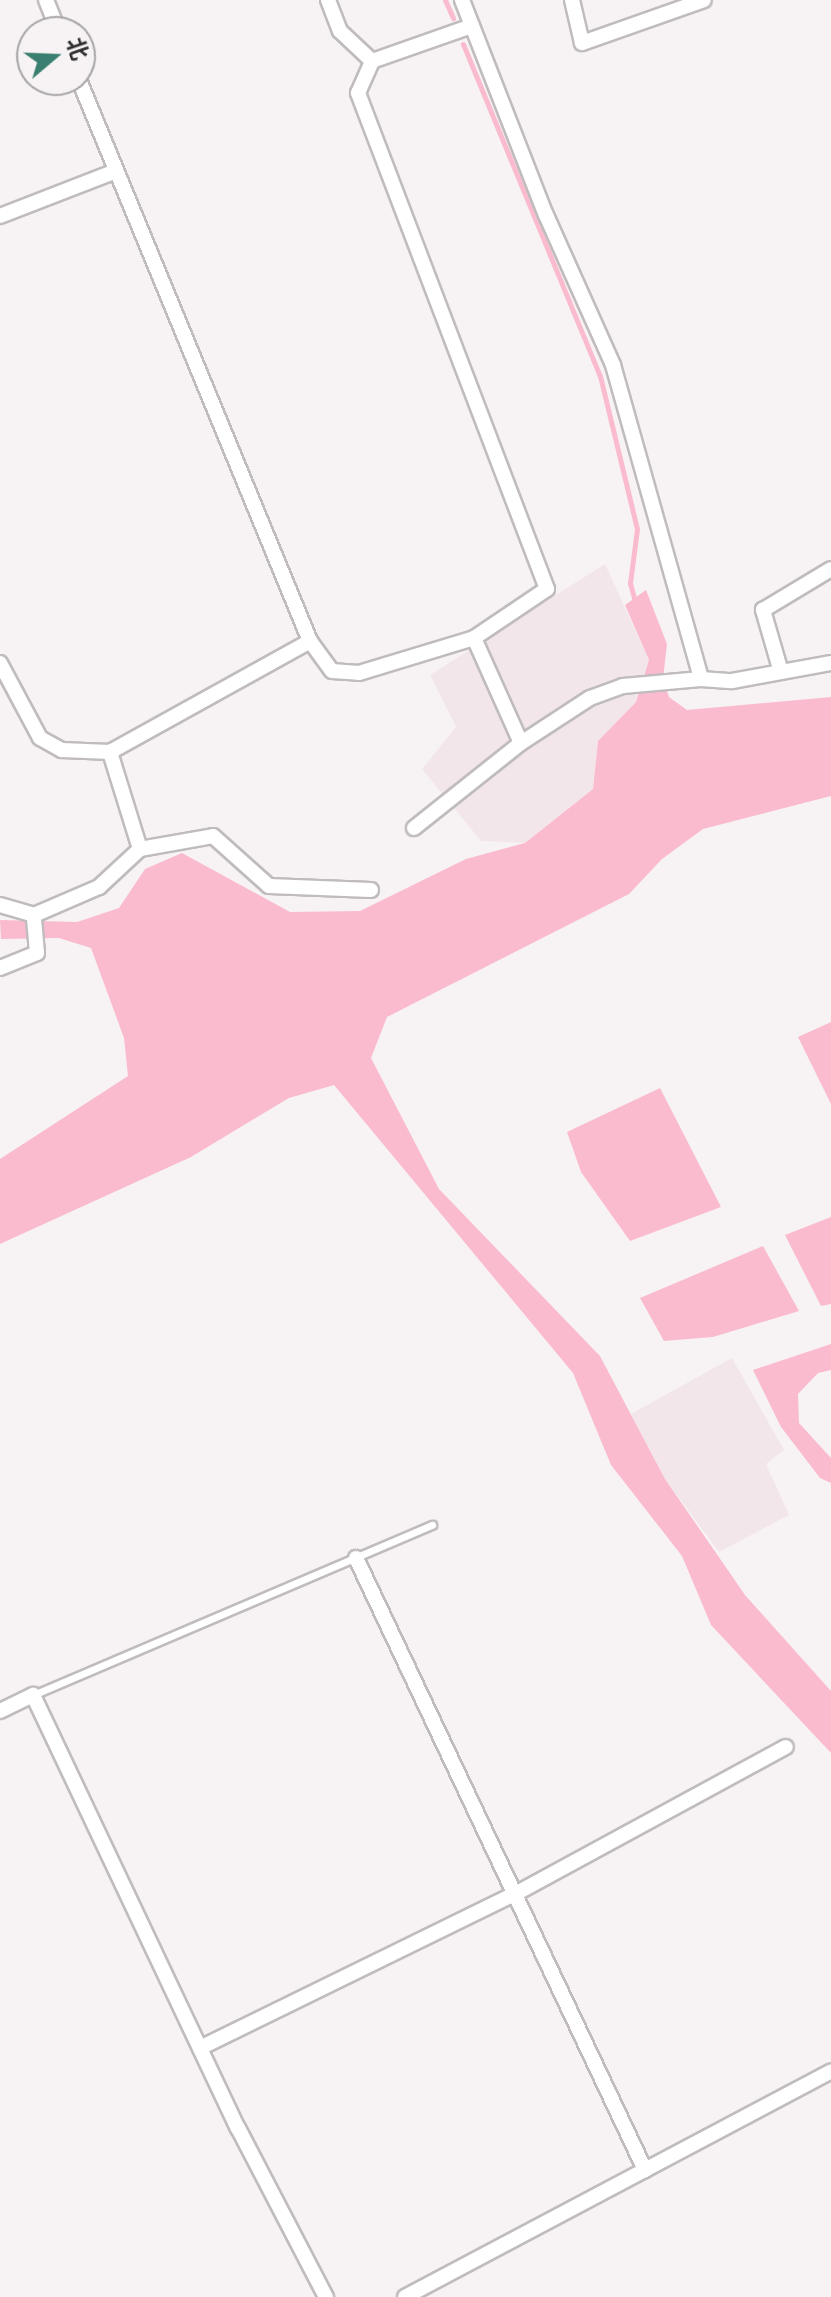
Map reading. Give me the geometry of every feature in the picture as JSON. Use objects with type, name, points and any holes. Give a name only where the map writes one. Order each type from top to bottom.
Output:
[{"type":"street","points":[[328,0],[340,31],[372,61]]},
{"type":"street","points":[[462,0],[546,215],[613,365],[701,679]]},
{"type":"street","points":[[572,0],[582,43],[704,0]]},
{"type":"street","points":[[86,96],[310,641],[332,671],[359,673],[474,638],[547,589],[358,93],[372,61],[472,26]]},
{"type":"street","points":[[0,216],[116,171]]},
{"type":"street","points":[[781,672],[763,610],[831,569]]},
{"type":"street","points":[[474,638],[521,743]]},
{"type":"street","points":[[0,663],[40,738],[62,750],[110,752],[310,641]]},
{"type":"street","points":[[414,828],[521,743],[590,698],[623,686],[701,679],[732,681],[831,663]]},
{"type":"street","points":[[110,752],[140,849]]},
{"type":"street","points":[[0,905],[34,915],[99,887],[140,849],[213,836],[269,886],[371,890]]},
{"type":"street","points":[[0,968],[37,953],[34,915]]},
{"type":"street","points":[[356,1558],[645,2170]]},
{"type":"street","points":[[0,1711],[33,1695],[200,2048],[326,2297]]},
{"type":"street","points":[[200,2048],[515,1894],[786,1747]]},
{"type":"street","points":[[405,2297],[831,2071]]},
{"type":"lane","points":[[33,1695],[432,1525]]},
{"type":"shaded area","points":[[605,564],[649,660],[636,702],[598,741],[593,789],[525,843],[481,841],[422,769],[456,727],[430,675]]},
{"type":"shaded area","points":[[646,590],[667,644],[663,679],[669,697],[687,710],[831,697],[831,796],[703,829],[662,859],[629,894],[387,1017],[371,1058],[439,1189],[600,1356],[665,1479],[745,1595],[831,1691],[831,1753],[711,1625],[682,1556],[611,1465],[573,1373],[334,1085],[289,1098],[191,1157],[0,1244],[0,1159],[128,1076],[124,1038],[91,948],[59,938],[1,939],[0,920],[77,922],[119,908],[145,869],[182,853],[290,912],[360,911],[466,859],[525,843],[593,789],[598,741],[636,702],[649,660],[625,605]]},
{"type":"shaded area","points":[[831,1022],[831,1104],[798,1037]]},
{"type":"shaded area","points":[[660,1088],[721,1207],[630,1241],[581,1172],[567,1132]]},
{"type":"shaded area","points":[[831,1217],[831,1304],[821,1306],[785,1235]]},
{"type":"shaded area","points":[[763,1246],[799,1311],[713,1337],[664,1341],[640,1298]]},
{"type":"shaded area","points":[[831,1344],[831,1370],[818,1373],[798,1394],[799,1423],[831,1458],[831,1483],[820,1478],[781,1427],[753,1370]]},
{"type":"shaded area","points":[[732,1358],[784,1450],[766,1464],[789,1515],[719,1552],[665,1479],[631,1414]]},
{"type":"waterway","points":[[445,0],[453,18]]},
{"type":"waterway","points":[[463,44],[600,376],[637,529],[630,583],[635,602]]}]
